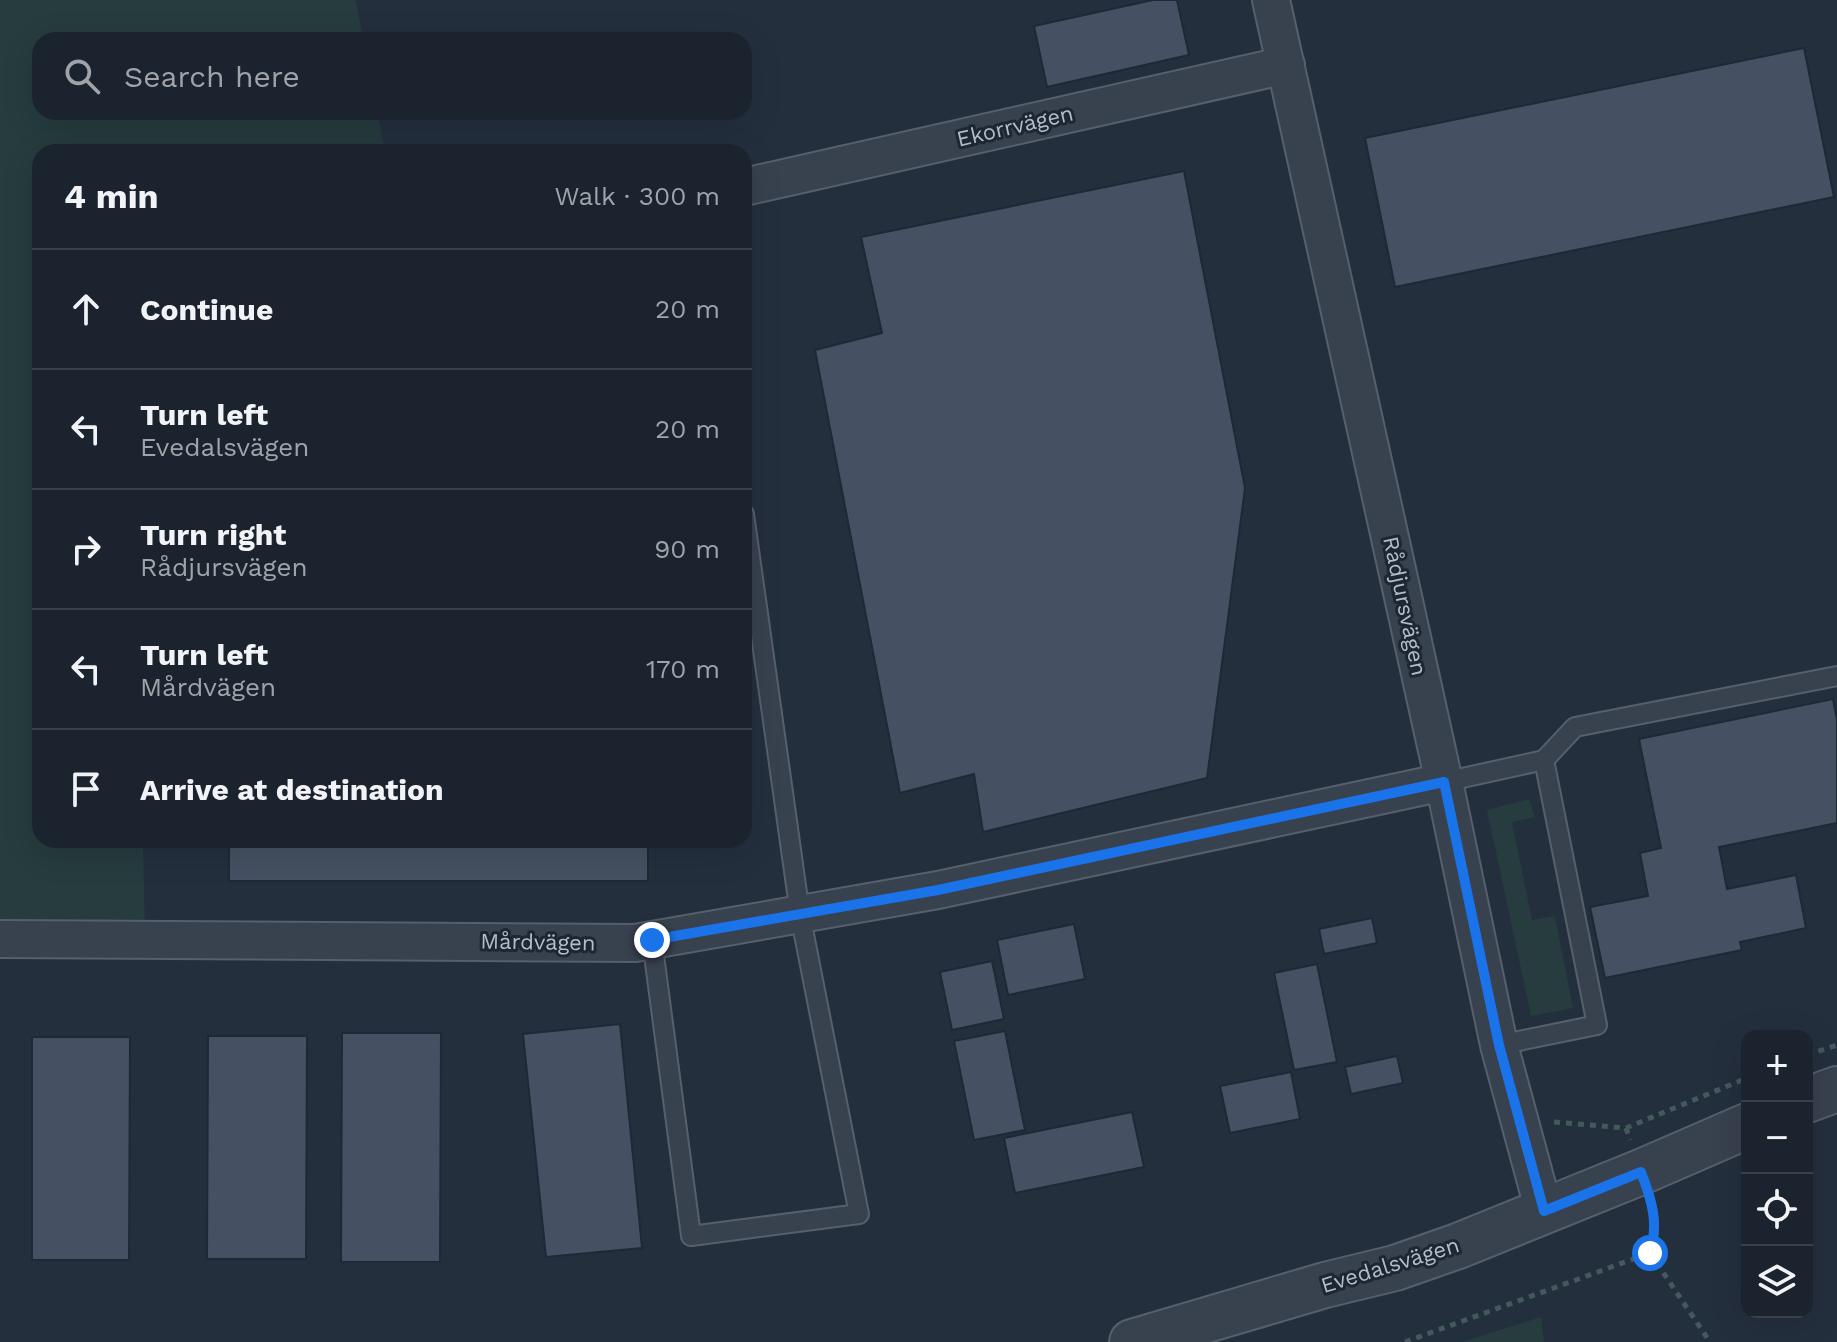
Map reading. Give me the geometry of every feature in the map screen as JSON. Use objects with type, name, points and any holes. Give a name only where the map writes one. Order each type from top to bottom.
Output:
[{"type":"street","name":"Rådjursvägen","points":[[1271,0],[1499,1045],[1544,1211]]},
{"type":"street","name":"Ekorrvägen","points":[[752,185],[1286,65]]},
{"type":"street","name":"Mårdvägen","points":[[0,939],[635,943],[938,890],[1444,782]]},
{"type":"street","points":[[1813,1098],[1837,1089]]},
{"type":"street","points":[[1813,1121],[1837,1114]]},
{"type":"street","name":"Evedalsvägen","points":[[1132,1342],[1325,1285],[1395,1268],[1458,1246],[1741,1129]]},
{"type":"street","name":"Evedalsvägen","points":[[1641,1172],[1741,1143]]},
{"type":"lane","points":[[652,940],[691,1236],[859,1214],[800,914],[752,571]]},
{"type":"lane","points":[[1444,782],[1544,760],[1575,727],[1837,676]]},
{"type":"lane","points":[[1499,1045],[1597,1025],[1544,760]]},
{"type":"path","points":[[1813,1053],[1837,1045]]},
{"type":"path","points":[[1522,1132],[1553,1122],[1626,1128],[1741,1080]]},
{"type":"path","points":[[1641,1172],[1654,1207],[1656,1234],[1650,1253]]},
{"type":"path","points":[[1405,1342],[1650,1253]]},
{"type":"path","points":[[1650,1253],[1710,1342]]},
{"type":"green space","points":[[0,0],[356,0],[362,32],[32,32],[32,120],[379,120],[383,144],[32,144],[32,848],[143,848],[145,938],[0,939]]},
{"type":"green space","points":[[1529,799],[1535,817],[1512,822],[1532,920],[1555,916],[1573,1008],[1531,1016],[1487,810]]},
{"type":"green space","points":[[1541,1317],[1544,1342],[1462,1342]]},
{"type":"building","points":[[1153,0],[1177,0],[1189,55],[1047,87],[1034,26]]},
{"type":"building","points":[[1804,48],[1834,197],[1395,287],[1365,138]]},
{"type":"building","points":[[1184,171],[1245,488],[1207,778],[983,832],[974,774],[900,793],[815,350],[882,333],[861,237]]},
{"type":"building","points":[[1833,699],[1837,720],[1837,823],[1719,847],[1727,889],[1796,875],[1806,928],[1740,942],[1742,950],[1605,978],[1590,907],[1648,896],[1640,853],[1661,848],[1639,739]]},
{"type":"building","points":[[229,848],[648,848],[648,881],[229,881]]},
{"type":"building","points":[[1372,918],[1377,943],[1324,954],[1319,929]]},
{"type":"building","points":[[1074,924],[1085,979],[1008,995],[997,940]]},
{"type":"building","points":[[992,961],[1004,1019],[952,1030],[940,972]]},
{"type":"building","points":[[1317,964],[1337,1062],[1294,1070],[1274,973]]},
{"type":"building","points":[[620,1024],[642,1248],[546,1257],[523,1034]]},
{"type":"building","points":[[1005,1031],[1025,1130],[974,1140],[954,1041]]},
{"type":"building","points":[[342,1033],[441,1033],[440,1262],[341,1262]]},
{"type":"building","points":[[208,1036],[307,1036],[306,1259],[207,1259]]},
{"type":"building","points":[[32,1037],[130,1037],[129,1260],[32,1260]]},
{"type":"building","points":[[1397,1056],[1403,1083],[1351,1094],[1345,1067]]},
{"type":"building","points":[[1291,1072],[1300,1119],[1230,1133],[1220,1086]]},
{"type":"building","points":[[1132,1112],[1144,1167],[1015,1193],[1004,1138]]},
{"type":"route","points":[[652,940],[938,890],[1444,782],[1499,1045],[1544,1211],[1641,1172],[1654,1207],[1656,1234],[1650,1253]]}]
